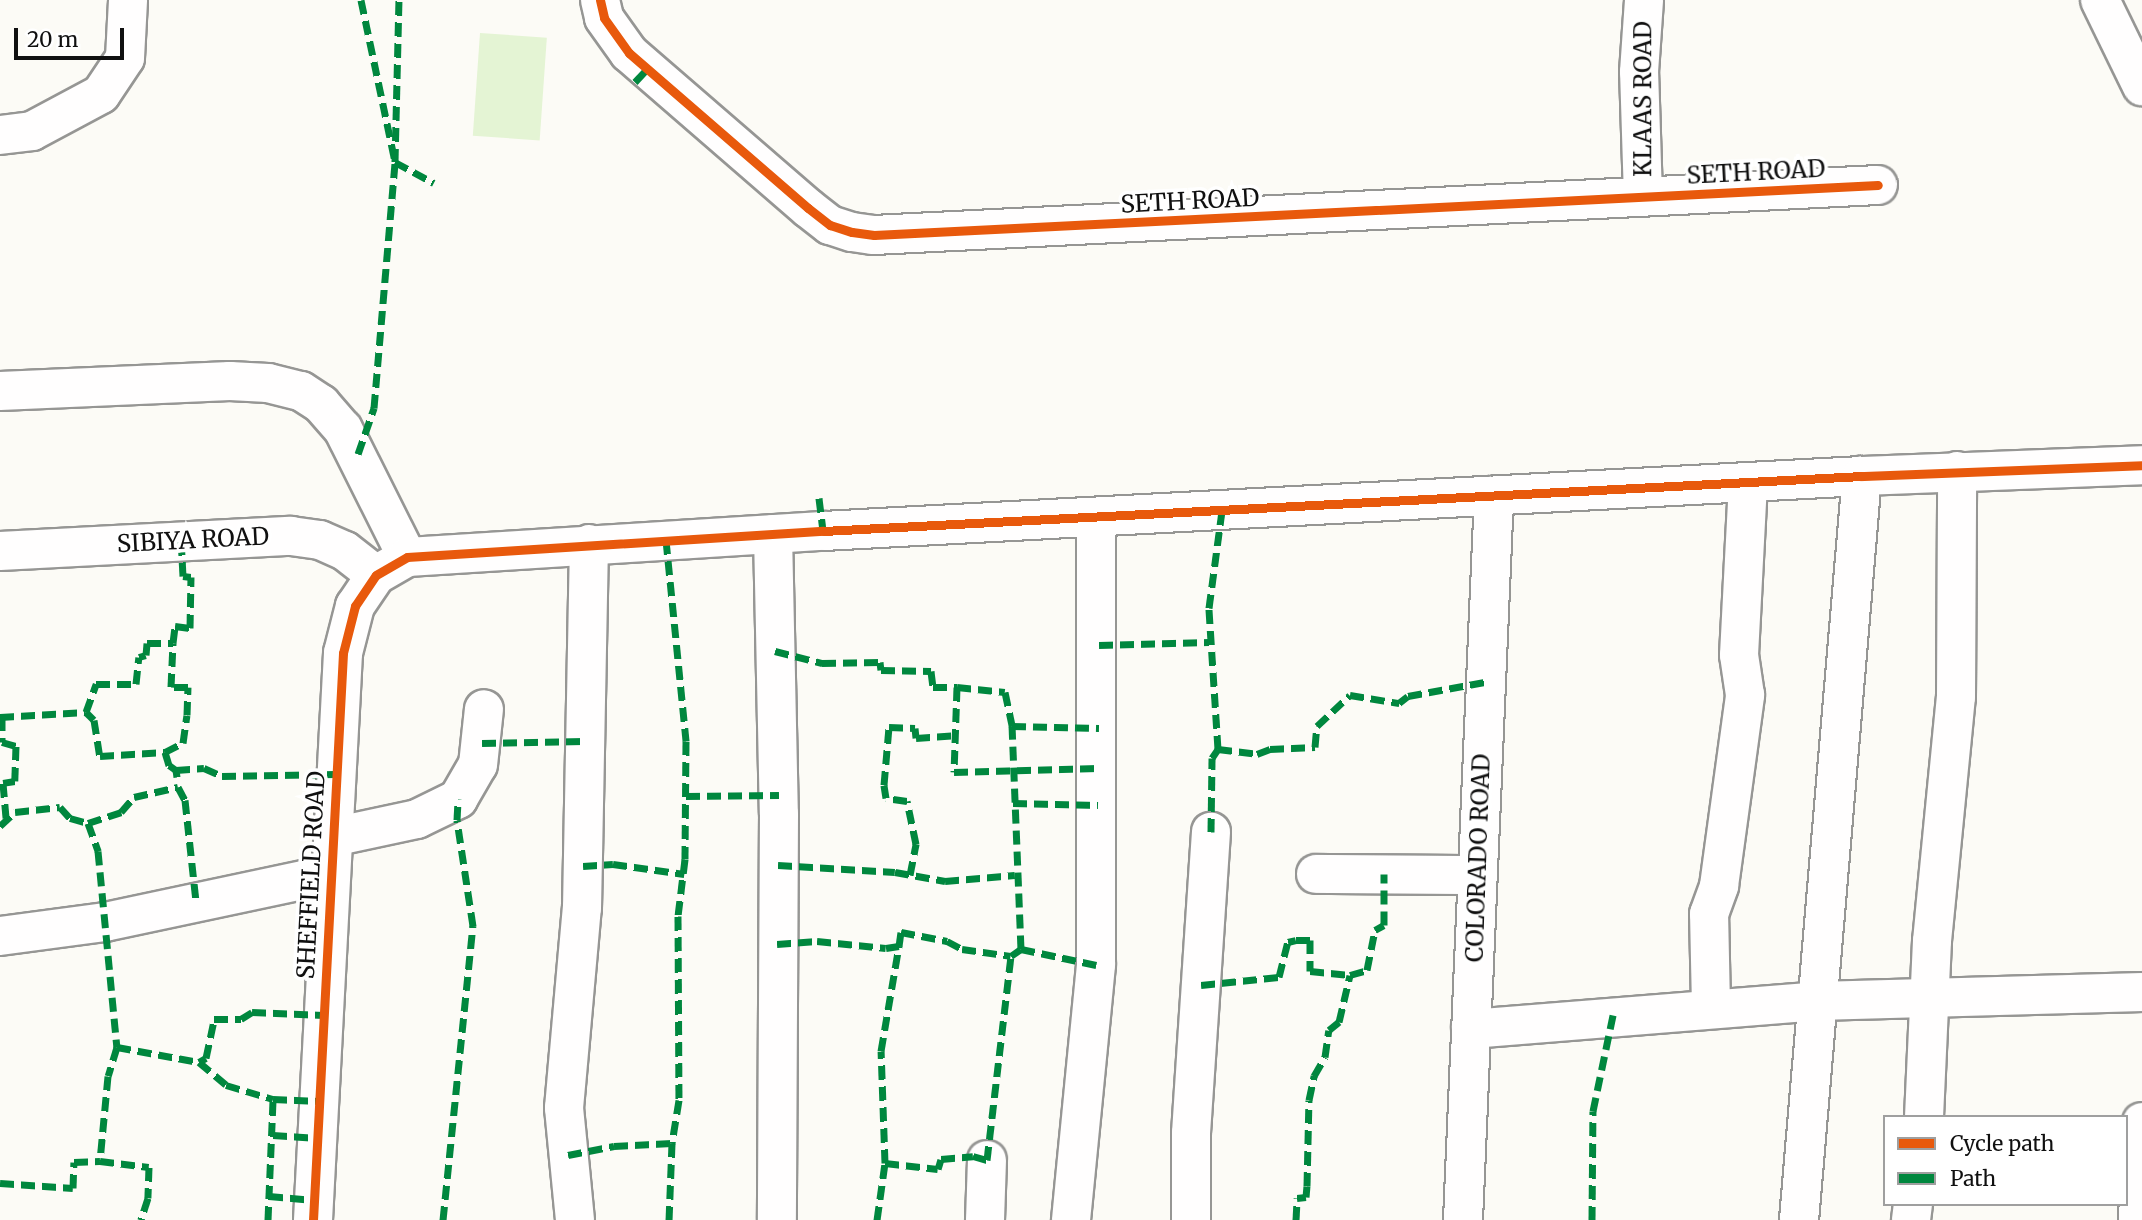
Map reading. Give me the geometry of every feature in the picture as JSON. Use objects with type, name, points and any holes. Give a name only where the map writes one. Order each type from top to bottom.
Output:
[{"type":"street","points":[[0,135],[32,131],[101,94],[125,58],[128,0]]},
{"type":"street","name":"SETH ROAD","points":[[600,0],[604,18],[629,53],[808,208],[830,225],[874,236],[1878,185]]},
{"type":"street","name":"KLAAS ROAD","points":[[1643,197],[1639,72],[1644,0]]},
{"type":"street","points":[[2100,0],[2142,86]]},
{"type":"street","points":[[0,391],[230,381],[268,383],[301,391],[321,404],[343,429],[391,566],[589,544],[1862,475],[2142,465]]},
{"type":"street","points":[[1924,1115],[1932,942],[1956,696],[1957,471]]},
{"type":"street","points":[[1799,1220],[1862,475]]},
{"type":"street","points":[[1711,1007],[1709,914],[1719,886],[1745,695],[1739,655],[1748,482]]},
{"type":"street","name":"COLORADO ROAD","points":[[1463,1220],[1494,496]]},
{"type":"street","points":[[1071,1220],[1096,965],[1096,518]]},
{"type":"street","points":[[774,534],[779,814],[777,1220]]},
{"type":"street","name":"SIBIYA ROAD","points":[[0,551],[291,536],[320,540],[391,566]]},
{"type":"street","points":[[575,1220],[564,1097],[582,908],[589,544]]},
{"type":"street","name":"SHEFFIELD ROAD","points":[[313,1220],[343,653],[355,606],[391,566]]},
{"type":"street","points":[[0,936],[104,922],[332,856],[417,819],[458,799],[478,765],[484,709]]},
{"type":"street","points":[[1191,1220],[1192,1122],[1211,832]]},
{"type":"street","points":[[1316,874],[1477,875]]},
{"type":"street","points":[[1471,1029],[1711,1007],[1818,1001],[2142,992]]},
{"type":"street","points":[[2138,1220],[2142,1122]]},
{"type":"street","points":[[985,1220],[987,1160]]},
{"type":"green space","points":[[480,33],[547,38],[540,140],[473,136]]},
{"type":"marked path","points":[[361,0],[395,162],[434,183]]},
{"type":"marked path","points":[[358,454],[374,408],[395,162],[399,0]]},
{"type":"marked path","points":[[635,82],[647,69]]},
{"type":"marked path","points":[[819,498],[823,531]]},
{"type":"marked path","points":[[1211,832],[1212,758],[1218,749],[1209,608],[1222,511]]},
{"type":"marked path","points":[[86,712],[96,684],[136,684],[139,657],[146,655],[147,643],[173,643],[175,626],[190,628],[191,577],[183,576],[181,539]]},
{"type":"marked path","points":[[666,540],[686,741],[685,859],[678,916],[679,1100],[672,1143],[669,1220]]},
{"type":"marked path","points":[[1099,645],[1209,642]]},
{"type":"marked path","points":[[165,752],[183,743],[187,715],[188,687],[171,687],[173,643]]},
{"type":"marked path","points":[[775,651],[822,663],[880,662],[881,670],[931,671],[933,687],[957,687],[954,772],[1098,768]]},
{"type":"marked path","points":[[1218,749],[1257,754],[1270,749],[1315,747],[1317,726],[1350,695],[1399,703],[1408,696],[1485,682]]},
{"type":"marked path","points":[[957,687],[1005,692],[1012,726]]},
{"type":"marked path","points":[[0,717],[86,712],[94,720],[100,756],[165,752],[169,765],[176,770]]},
{"type":"marked path","points":[[2,717],[2,742],[16,746],[15,781],[3,783],[6,818]]},
{"type":"marked path","points":[[1021,949],[1012,726],[1099,728]]},
{"type":"marked path","points":[[910,875],[916,844],[907,801],[886,798],[884,785],[889,727],[915,728],[916,738],[955,735]]},
{"type":"marked path","points":[[482,743],[584,741]]},
{"type":"marked path","points":[[177,777],[176,770],[204,768],[222,776],[336,774]]},
{"type":"marked path","points":[[88,823],[121,812],[134,797],[178,787],[185,800],[196,901]]},
{"type":"marked path","points":[[686,796],[779,795]]},
{"type":"marked path","points":[[443,1220],[473,926],[457,820],[458,799]]},
{"type":"marked path","points":[[1013,803],[1098,805]]},
{"type":"marked path","points":[[0,826],[15,812],[60,807],[70,818],[88,823],[98,851],[117,1047],[199,1062],[226,1085],[273,1099],[319,1101]]},
{"type":"marked path","points":[[583,866],[613,864],[684,874]]},
{"type":"marked path","points":[[778,865],[895,872],[945,881],[1015,875]]},
{"type":"marked path","points":[[1296,1220],[1297,1198],[1306,1197],[1309,1100],[1314,1076],[1325,1057],[1329,1030],[1339,1022],[1350,975],[1367,970],[1375,930],[1384,925],[1384,874]]},
{"type":"marked path","points":[[777,944],[817,941],[886,948],[899,946],[901,932],[947,941],[962,949],[1011,956]]},
{"type":"marked path","points":[[1201,985],[1279,977],[1288,942],[1296,940],[1310,940],[1310,971],[1350,975]]},
{"type":"marked path","points":[[877,1220],[885,1163],[881,1051],[899,946]]},
{"type":"marked path","points":[[885,1163],[938,1169],[941,1159],[973,1156],[987,1160],[1011,956],[1021,949],[1096,965]]},
{"type":"marked path","points":[[199,1062],[206,1058],[214,1019],[241,1019],[252,1012],[324,1015]]},
{"type":"marked path","points":[[1592,1220],[1593,1111],[1613,1015]]},
{"type":"marked path","points":[[117,1047],[108,1076],[100,1161],[149,1167],[148,1198],[141,1220]]},
{"type":"marked path","points":[[268,1220],[273,1099]]},
{"type":"marked path","points":[[273,1135],[318,1138]]},
{"type":"marked path","points":[[568,1155],[614,1146],[672,1143]]},
{"type":"marked path","points":[[0,1183],[73,1188],[74,1162],[100,1161]]},
{"type":"marked path","points":[[269,1196],[314,1200]]},
{"type":"cycle path","points":[[600,0],[604,18],[629,53],[808,208],[830,225],[852,232],[874,235],[1878,185]]},
{"type":"cycle path","points":[[313,1220],[343,653],[355,606],[376,575],[407,557],[823,531],[1862,476],[2142,465]]}]
